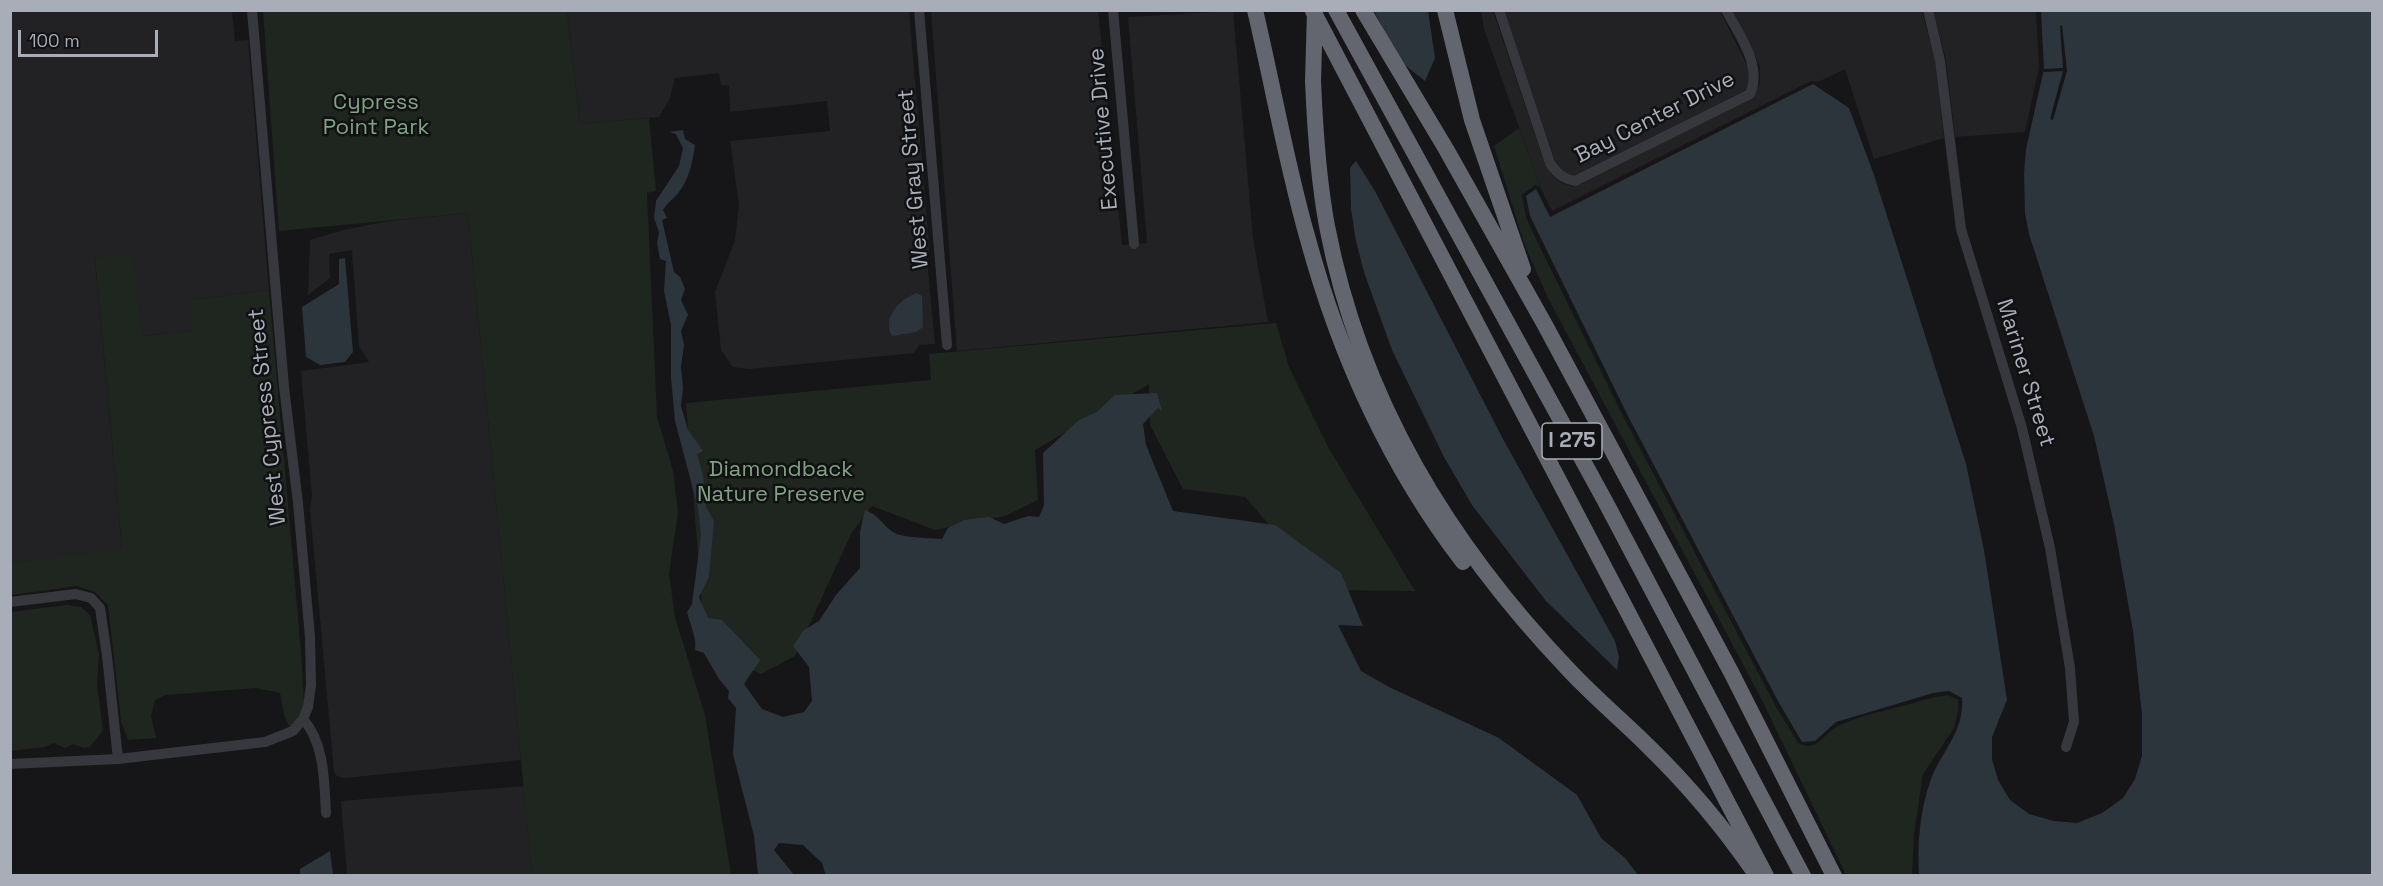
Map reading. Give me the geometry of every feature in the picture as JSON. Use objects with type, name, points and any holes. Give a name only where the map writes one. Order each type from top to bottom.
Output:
[{"type":"highway","points":[[1255,10],[1286,151],[1314,262],[1344,350],[1370,410],[1415,493],[1459,557],[1523,632],[1568,670],[1680,779],[1714,818],[1757,876]]},
{"type":"highway","points":[[1314,10],[1315,135],[1328,226],[1347,306],[1380,397],[1413,463],[1466,548],[1485,574],[1568,670]]},
{"type":"highway","name":"I 275","points":[[1314,10],[1766,876]]},
{"type":"highway","name":"I 275","points":[[1336,10],[1599,491],[1803,876]]},
{"type":"highway","points":[[1363,10],[1446,149],[1545,325],[1741,691],[1834,876]]},
{"type":"highway","points":[[1445,10],[1465,91],[1487,165],[1511,237],[1545,325]]},
{"type":"street","name":"West Cypress Street","points":[[252,10],[280,352],[310,637],[310,690],[308,707],[303,719]]},
{"type":"street","name":"West Gray Street","points":[[919,10],[947,345]]},
{"type":"street","name":"Executive Drive","points":[[1113,10],[1134,244]]},
{"type":"street","name":"Bay Center Drive","points":[[1499,10],[1550,163],[1557,174],[1575,181],[1750,94],[1755,84],[1755,68],[1726,10]]},
{"type":"street","name":"Mariner Street","points":[[1928,10],[1940,61],[1961,229],[2022,428],[2050,548],[2070,668],[2074,722],[2066,747]]},
{"type":"street","points":[[10,602],[76,594],[91,598],[100,608],[118,759]]},
{"type":"street","points":[[10,764],[118,759],[265,742],[289,734],[303,719],[318,742],[326,813]]},
{"type":"shaded area","points":[[10,11],[232,11],[235,41],[248,40],[269,290],[190,300],[193,331],[141,336],[95,259],[122,550],[11,563]]},
{"type":"shaded area","points":[[567,11],[909,11],[929,244],[928,271],[935,344],[919,345],[914,353],[750,369],[733,367],[721,350],[715,292],[735,240],[739,205],[730,141],[830,131],[827,101],[730,112],[729,86],[721,85],[719,73],[675,78],[670,98],[659,117],[580,124]]},
{"type":"shaded area","points":[[931,11],[1098,11],[1122,245],[1147,243],[1128,17],[1233,11],[1253,238],[1268,322],[957,351]]},
{"type":"shaded area","points":[[1374,11],[1428,11],[1435,58],[1425,81],[1401,62]]},
{"type":"shaded area","points":[[1481,11],[1493,11],[1545,164],[1554,178],[1564,184],[1574,186],[1583,183],[1753,97],[1760,83],[1760,66],[1732,11],[1922,11],[1935,61],[1944,138],[1874,159],[1845,69],[1818,82],[1811,81],[1552,211],[1541,189],[1484,29]]},
{"type":"shaded area","points":[[1504,11],[1720,11],[1749,69],[1749,83],[1746,90],[1575,176],[1568,175],[1555,161]]},
{"type":"shaded area","points":[[1933,11],[2036,11],[2039,68],[2025,132],[1955,137],[1946,60]]},
{"type":"shaded area","points":[[2041,11],[2372,11],[2372,875],[1919,875],[1918,851],[1924,803],[1931,779],[1960,721],[1962,698],[1949,691],[1933,693],[1836,722],[1815,741],[1802,742],[1778,701],[1628,416],[1530,216],[1526,196],[1536,189],[1550,217],[1813,84],[1849,108],[1874,175],[1966,464],[1984,550],[2007,700],[1992,737],[1992,759],[1998,780],[2010,800],[2029,814],[2054,821],[2077,823],[2102,813],[2123,798],[2135,779],[2142,756],[2142,715],[2133,631],[2114,524],[2094,436],[2029,234],[2025,213],[2026,149],[2044,69]]},
{"type":"shaded area","points":[[683,130],[685,139],[695,145],[692,163],[679,192],[663,210],[667,218],[662,220],[674,272],[680,277],[685,289],[681,300],[688,315],[681,331],[684,345],[681,367],[683,388],[681,406],[688,430],[703,451],[697,454],[703,475],[706,507],[714,521],[709,577],[699,597],[708,618],[722,620],[760,660],[744,684],[762,709],[783,717],[804,712],[812,701],[809,667],[793,646],[804,630],[819,621],[836,595],[860,568],[860,532],[865,510],[899,535],[942,539],[948,528],[964,520],[989,517],[1004,524],[1028,516],[1039,517],[1044,505],[1043,453],[1079,420],[1097,412],[1115,395],[1157,393],[1162,411],[1158,408],[1143,424],[1146,445],[1173,511],[1275,525],[1341,573],[1363,626],[1338,625],[1361,671],[1389,687],[1499,738],[1577,795],[1601,838],[1625,858],[1638,875],[826,876],[822,863],[803,845],[779,843],[774,850],[794,875],[758,875],[754,836],[733,754],[736,708],[728,698],[729,691],[704,653],[695,650],[694,636],[687,612],[692,604],[701,535],[698,508],[675,421],[671,377],[671,325],[664,291],[666,261],[660,259],[657,243],[659,232],[654,218],[656,201],[679,166],[683,148],[676,134],[669,132]]},
{"type":"shaded area","points":[[1356,161],[1375,191],[1503,439],[1615,641],[1619,657],[1617,670],[1546,601],[1472,505],[1444,457],[1392,350],[1364,272],[1351,209],[1350,168]]},
{"type":"shaded area","points":[[468,213],[521,760],[345,778],[337,776],[334,772],[310,509],[312,496],[301,371],[369,362],[359,346],[352,250],[329,254],[330,278],[308,295],[310,240],[343,230],[389,221]]},
{"type":"shaded area","points":[[345,258],[353,352],[345,362],[320,365],[306,357],[302,307],[339,284],[339,259]]},
{"type":"shaded area","points":[[917,293],[922,296],[923,327],[916,332],[892,336],[889,322],[894,310],[899,304]]},
{"type":"shaded area","points":[[524,786],[532,875],[347,875],[341,801]]},
{"type":"shaded area","points":[[330,851],[333,875],[300,875],[300,869]]},
{"type":"green space","name":"Cypress Point Park","points":[[263,11],[567,11],[580,124],[649,118],[656,191],[647,193],[657,417],[673,471],[678,512],[669,574],[675,617],[705,715],[731,875],[532,875],[468,213],[279,231]]},
{"type":"green space","points":[[1519,128],[1541,189],[1535,185],[1522,195],[1526,217],[1534,235],[1624,418],[1774,703],[1798,743],[1811,746],[1834,728],[1851,720],[1934,697],[1948,695],[1958,700],[1954,728],[1923,774],[1914,834],[1912,875],[1846,875],[1762,700],[1548,298],[1525,246],[1494,146]]},
{"type":"green space","points":[[133,254],[142,336],[192,331],[190,300],[269,290],[305,720],[290,728],[284,715],[280,693],[256,688],[166,695],[155,700],[151,716],[156,738],[128,740],[121,721],[108,605],[95,592],[77,586],[11,595],[10,563],[122,549],[95,258]]},
{"type":"green space","name":"Diamondback Nature Preserve","points":[[1276,323],[1289,367],[1328,447],[1415,591],[1338,590],[1313,574],[1245,497],[1183,489],[1150,425],[1149,384],[1035,450],[1038,500],[1005,516],[935,530],[872,506],[852,532],[795,656],[761,674],[729,659],[703,618],[686,403],[931,380],[929,354]]},
{"type":"green space","points":[[67,605],[81,607],[90,615],[99,654],[97,683],[103,730],[90,747],[84,748],[73,744],[65,748],[54,743],[45,747],[11,751],[11,612]]},
{"type":"pier","points":[[2062,25],[2067,71],[2053,120],[2050,119],[2063,71],[2043,72],[2044,69],[2063,68],[2060,26]]}]
